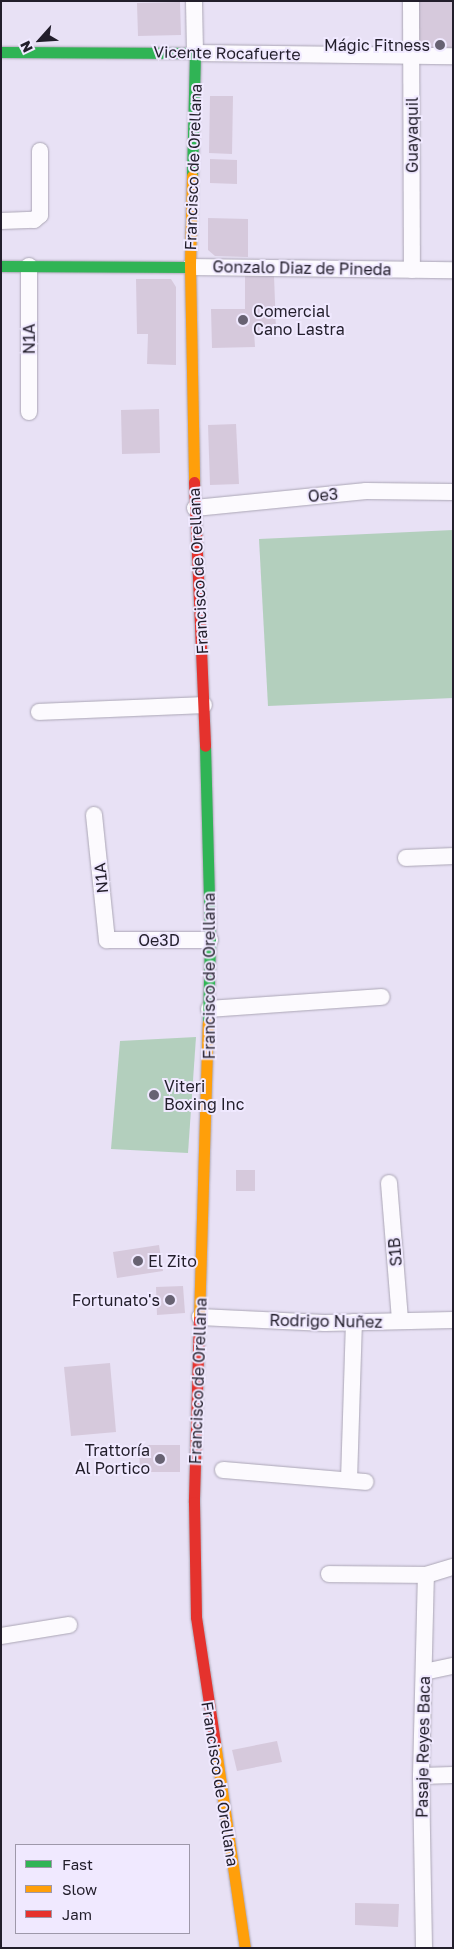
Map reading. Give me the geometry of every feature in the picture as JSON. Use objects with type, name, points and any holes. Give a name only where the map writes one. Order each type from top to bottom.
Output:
[{"type":"street","name":"Francisco de Orellana","points":[[194,1],[195,52],[190,267],[195,508],[204,705],[210,940],[194,1502],[196,1617],[245,1948]]},
{"type":"street","name":"Guayaquil","points":[[411,1],[412,270]]},
{"type":"street","name":"Vicente Rocafuerte","points":[[1,52],[195,52],[453,56]]},
{"type":"street","points":[[1,221],[34,220],[40,215],[40,151]]},
{"type":"street","name":"Gonzalo Diaz de Pineda","points":[[1,266],[453,270]]},
{"type":"street","name":"N1A","points":[[29,266],[29,412]]},
{"type":"street","name":"Oe3","points":[[195,508],[366,491],[453,492]]},
{"type":"street","points":[[40,712],[204,705]]},
{"type":"street","name":"N1A","points":[[94,815],[107,940]]},
{"type":"street","points":[[406,858],[453,856]]},
{"type":"street","name":"Oe3D","points":[[107,940],[210,940]]},
{"type":"street","points":[[209,1009],[382,997]]},
{"type":"street","name":"S1B","points":[[389,1183],[400,1321]]},
{"type":"street","name":"Rodrigo Nuñez","points":[[200,1317],[354,1322],[453,1320]]},
{"type":"street","points":[[223,1470],[357,1481],[354,1322]]},
{"type":"street","points":[[330,1574],[426,1575],[453,1567]]},
{"type":"street","name":"Pasaje Reyes Baca","points":[[424,1948],[421,1776],[426,1575]]},
{"type":"street","points":[[1,1636],[69,1625]]},
{"type":"street","points":[[424,1672],[453,1666]]},
{"type":"street","points":[[421,1776],[453,1775]]},
{"type":"green space","points":[[453,530],[453,698],[268,706],[259,539]]},
{"type":"green space","name":"Viteri Boxing Inc","points":[[196,1037],[188,1153],[111,1149],[120,1041]]},
{"type":"building","points":[[415,1],[453,1],[453,54],[412,55]]},
{"type":"building","points":[[180,2],[181,35],[138,36],[137,3]]},
{"type":"building","points":[[210,96],[233,96],[232,154],[209,153]]},
{"type":"building","points":[[210,159],[237,160],[237,184],[210,183]]},
{"type":"building","points":[[208,218],[248,219],[248,257],[215,256],[208,250]]},
{"type":"building","name":"Comercial Cano Lastra","points":[[274,275],[276,330],[254,331],[255,347],[212,348],[211,309],[245,309],[245,276]]},
{"type":"building","points":[[136,279],[171,279],[176,287],[176,365],[147,364],[148,334],[137,334]]},
{"type":"building","points":[[159,409],[160,453],[122,454],[121,410]]},
{"type":"building","points":[[236,424],[239,484],[210,485],[208,425]]},
{"type":"building","points":[[236,1170],[255,1170],[255,1191],[236,1191]]},
{"type":"building","name":"El Zito","points":[[159,1245],[163,1271],[117,1278],[113,1252]]},
{"type":"building","name":"Fortunato's","points":[[183,1286],[185,1313],[157,1315],[156,1287]]},
{"type":"building","points":[[110,1363],[116,1432],[71,1436],[64,1367]]},
{"type":"building","name":"Trattoría Al Portico","points":[[139,1445],[180,1445],[180,1472],[140,1472]]},
{"type":"building","points":[[277,1741],[282,1762],[237,1771],[232,1750]]},
{"type":"building","points":[[355,1903],[399,1904],[398,1927],[355,1925]]},
{"type":"traffic: fast","points":[[1,52],[195,53],[192,176]]},
{"type":"traffic: fast","points":[[1,266],[190,267]]},
{"type":"traffic: fast","points":[[205,746],[210,940],[208,1023]]},
{"type":"traffic: slow","points":[[192,176],[190,267],[194,482]]},
{"type":"traffic: slow","points":[[199,1319],[208,1023]]},
{"type":"traffic: slow","points":[[215,1743],[245,1948]]},
{"type":"traffic: jam","points":[[194,482],[205,746]]},
{"type":"traffic: jam","points":[[199,1319],[194,1502],[196,1617],[215,1743]]},
{"type":"place","name":"Mágic Fitness","points":[[440,45]]},
{"type":"place","name":"Comercial Cano Lastra","points":[[243,320]]},
{"type":"place","name":"Viteri Boxing Inc","points":[[154,1095]]},
{"type":"place","name":"El Zito","points":[[138,1261]]},
{"type":"place","name":"Fortunato's","points":[[170,1300]]},
{"type":"place","name":"Trattoría Al Portico","points":[[160,1459]]}]
